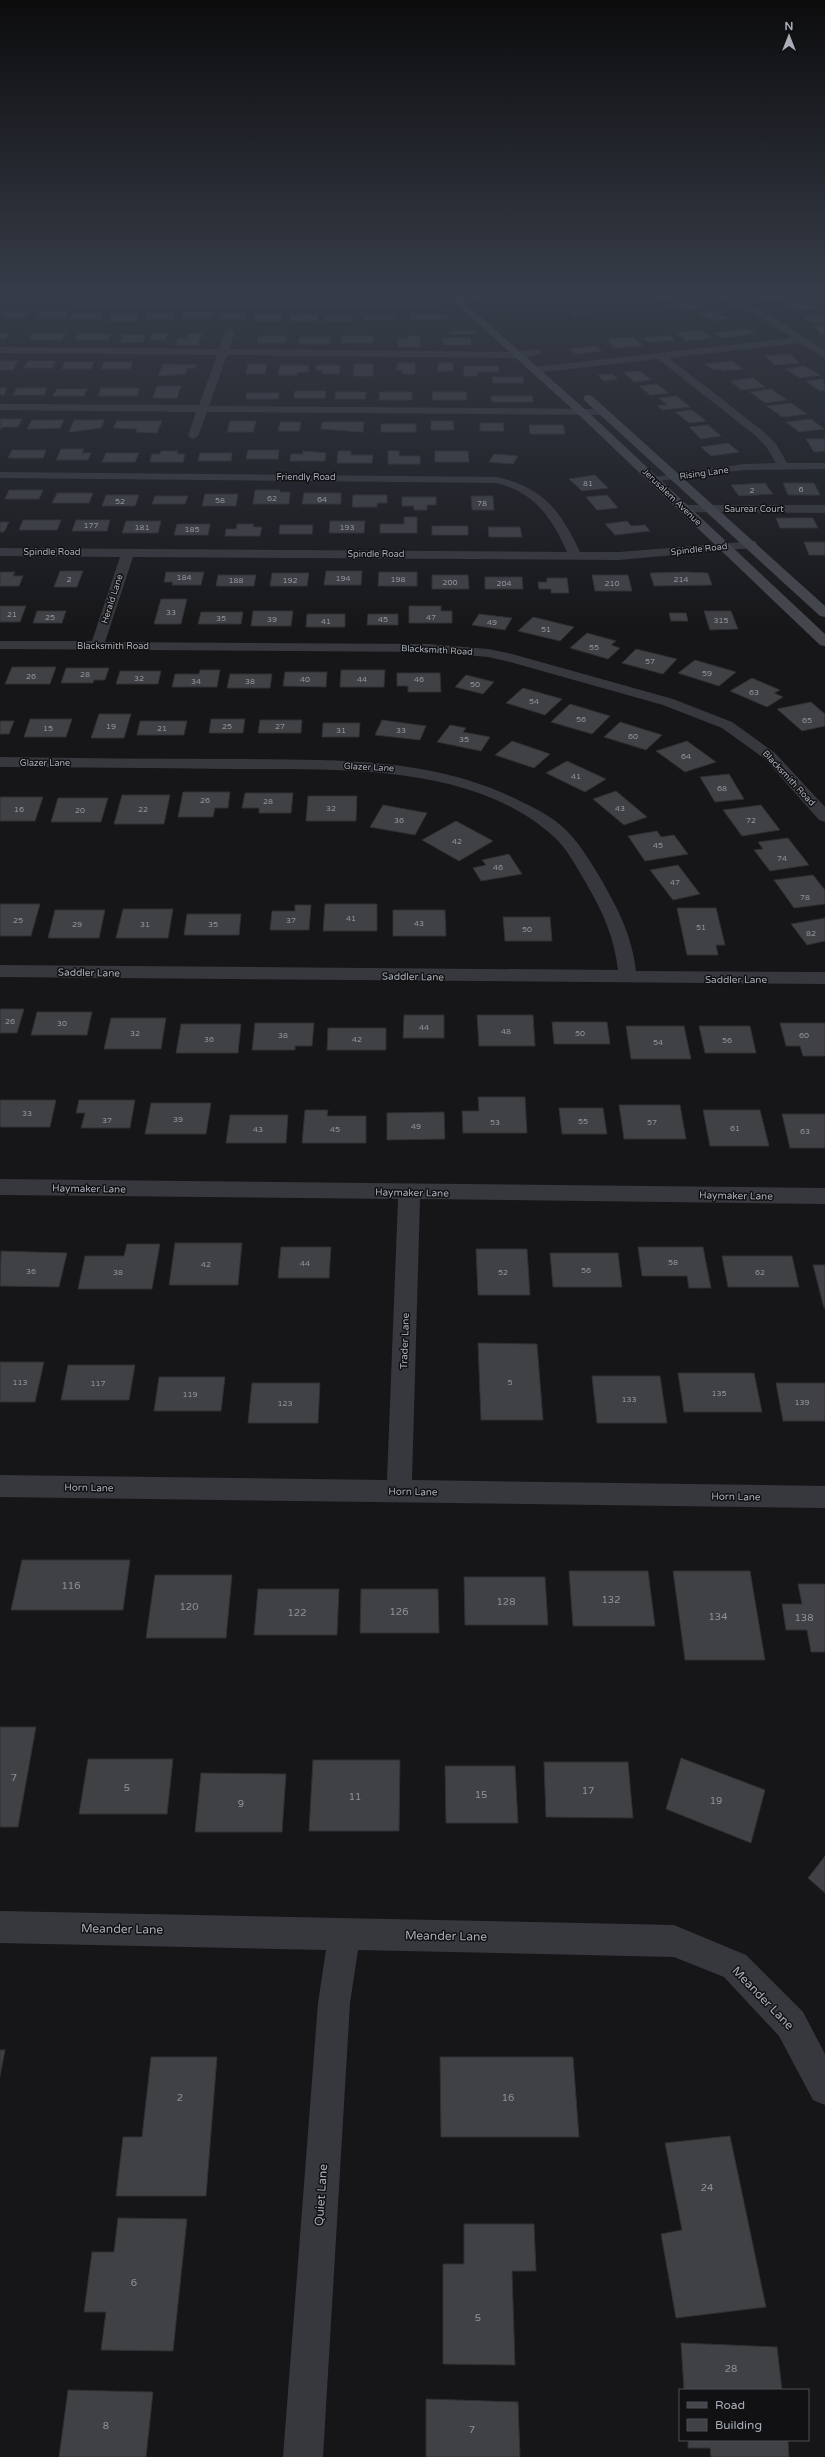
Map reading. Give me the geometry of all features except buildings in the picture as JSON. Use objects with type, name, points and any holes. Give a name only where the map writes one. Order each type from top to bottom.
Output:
[{"type":"main road","name":"Jerusalem Avenue","points":[[573,405],[825,642]]},
{"type":"main road","name":"Jerusalem Avenue","points":[[596,405],[751,544],[825,613]]},
{"type":"street","points":[[193,436],[204,405]]},
{"type":"street","points":[[722,405],[760,434],[772,446],[783,466]]},
{"type":"street","points":[[0,407],[604,412]]},
{"type":"street","name":"Rising Lane","points":[[654,480],[744,468],[825,466]]},
{"type":"street","name":"Friendly Road","points":[[0,476],[497,480],[521,486],[534,493],[561,524],[575,555]]},
{"type":"street","name":"Saurear Court","points":[[684,509],[825,509]]},
{"type":"street","name":"Spindle Road","points":[[0,552],[575,555],[654,554],[751,544]]},
{"type":"street","name":"Herald Lane","points":[[97,646],[128,552]]},
{"type":"street","name":"Blacksmith Road","points":[[0,645],[429,648],[488,653],[512,658],[668,702],[727,725],[770,756],[825,817]]},
{"type":"street","name":"Glazer Lane","points":[[0,762],[328,765],[392,768],[460,782],[494,793],[534,814],[560,833],[584,865],[614,917],[625,954],[628,978]]},
{"type":"street","name":"Saddler Lane","points":[[0,971],[628,978],[825,978]]},
{"type":"street","name":"Haymaker Lane","points":[[0,1187],[825,1196]]},
{"type":"street","name":"Trader Lane","points":[[399,1491],[409,1192]]},
{"type":"street","name":"Horn Lane","points":[[0,1486],[825,1497]]},
{"type":"street","name":"Meander Lane","points":[[0,1926],[674,1941],[735,1966],[791,2024],[825,2088]]},
{"type":"street","name":"Quiet Lane","points":[[303,2457],[334,2003],[345,1934]]}]
